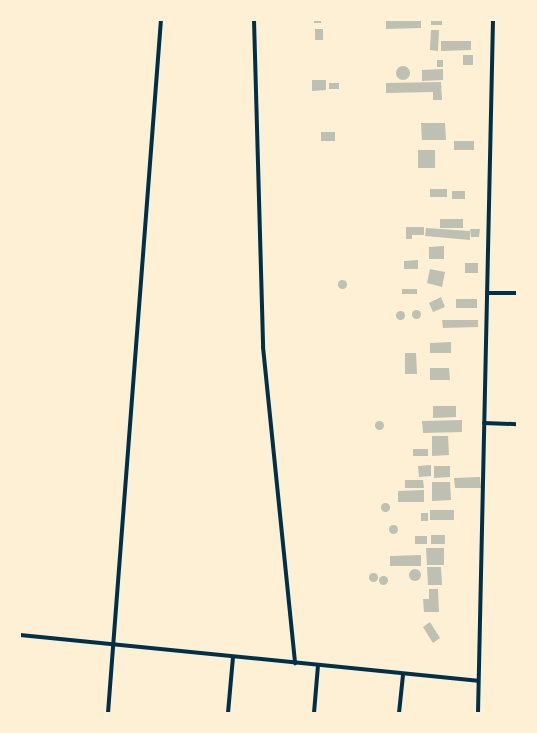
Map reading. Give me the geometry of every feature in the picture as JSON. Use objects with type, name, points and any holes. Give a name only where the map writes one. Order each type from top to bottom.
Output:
[{"type":"street","points":[[108,713],[161,20]]},
{"type":"street","points":[[254,20],[263,347],[295,663]]},
{"type":"street","points":[[478,713],[493,20]]},
{"type":"street","points":[[487,293],[517,294]]},
{"type":"street","points":[[484,423],[517,424]]},
{"type":"street","points":[[20,635],[478,681]]},
{"type":"street","points":[[228,713],[233,657]]},
{"type":"street","points":[[314,713],[318,665]]},
{"type":"street","points":[[399,713],[403,674]]},
{"type":"building","points":[[314,20],[321,20],[321,23],[314,23]]},
{"type":"building","points":[[386,20],[421,20],[421,28],[386,29]]},
{"type":"building","points":[[431,20],[442,20],[442,25],[431,25]]},
{"type":"building","points":[[315,29],[323,29],[323,40],[315,40]]},
{"type":"building","points":[[431,30],[439,30],[438,51],[430,50]]},
{"type":"building","points":[[441,41],[471,41],[471,50],[441,51]]},
{"type":"building","points":[[463,55],[473,55],[473,65],[463,65]]},
{"type":"building","points":[[437,60],[443,60],[443,67],[437,67]]},
{"type":"building","points":[[403,66],[408,68],[410,73],[408,78],[403,80],[398,78],[396,73],[398,68]]},
{"type":"building","points":[[443,69],[443,80],[422,81],[422,70]]},
{"type":"building","points":[[312,80],[326,80],[326,90],[312,91]]},
{"type":"building","points":[[441,82],[442,100],[433,100],[433,92],[386,93],[386,83]]},
{"type":"building","points":[[329,83],[339,83],[339,89],[329,89]]},
{"type":"building","points":[[421,123],[445,123],[446,140],[422,140]]},
{"type":"building","points":[[321,132],[335,132],[335,141],[321,141]]},
{"type":"building","points":[[454,141],[474,141],[474,150],[454,150]]},
{"type":"building","points":[[418,150],[435,150],[435,168],[418,168]]},
{"type":"building","points":[[430,189],[447,189],[447,197],[430,197]]},
{"type":"building","points":[[452,191],[465,191],[465,199],[452,199]]},
{"type":"building","points":[[440,219],[463,219],[463,228],[440,228]]},
{"type":"building","points":[[406,227],[424,227],[424,235],[412,235],[412,239],[406,239]]},
{"type":"building","points":[[426,228],[470,231],[470,240],[425,236]]},
{"type":"building","points":[[470,229],[480,229],[479,237],[471,237]]},
{"type":"building","points":[[444,246],[444,259],[429,259],[429,247]]},
{"type":"building","points":[[418,260],[418,269],[404,269],[404,261]]},
{"type":"building","points":[[465,263],[478,263],[478,273],[465,273]]},
{"type":"building","points":[[430,269],[445,272],[442,287],[427,283]]},
{"type":"building","points":[[340,280],[344,280],[346,284],[344,288],[340,288],[338,286],[338,282]]},
{"type":"building","points":[[402,289],[417,289],[417,294],[402,294]]},
{"type":"building","points":[[441,297],[445,307],[433,312],[429,303]]},
{"type":"building","points":[[456,299],[477,299],[477,308],[456,308]]},
{"type":"building","points":[[414,310],[418,310],[420,314],[418,318],[414,318],[412,316],[412,312]]},
{"type":"building","points":[[398,311],[402,311],[404,315],[402,319],[398,319],[396,317],[396,313]]},
{"type":"building","points":[[442,320],[478,320],[478,327],[443,328]]},
{"type":"building","points":[[451,342],[451,353],[430,353],[430,343]]},
{"type":"building","points":[[405,353],[416,353],[417,374],[405,374]]},
{"type":"building","points":[[430,368],[449,368],[450,380],[430,380]]},
{"type":"building","points":[[433,406],[456,406],[456,417],[433,418]]},
{"type":"building","points":[[462,420],[462,432],[423,433],[422,421]]},
{"type":"building","points":[[377,421],[381,421],[383,425],[381,429],[377,429],[375,427],[375,423]]},
{"type":"building","points":[[432,436],[448,436],[449,455],[432,456]]},
{"type":"building","points":[[413,449],[428,449],[428,456],[413,456]]},
{"type":"building","points":[[431,465],[431,476],[419,477],[418,466]]},
{"type":"building","points":[[434,466],[450,466],[450,477],[434,478]]},
{"type":"building","points":[[480,477],[481,488],[455,488],[454,478]]},
{"type":"building","points":[[405,480],[423,480],[424,488],[405,488]]},
{"type":"building","points":[[432,482],[450,482],[451,500],[432,501]]},
{"type":"building","points":[[424,490],[424,502],[398,502],[398,491]]},
{"type":"building","points":[[383,503],[387,503],[389,507],[387,511],[383,511],[381,509],[381,505]]},
{"type":"building","points":[[430,510],[454,510],[454,520],[430,520]]},
{"type":"building","points":[[421,513],[428,513],[428,521],[421,521]]},
{"type":"building","points":[[391,525],[395,525],[397,529],[395,533],[391,533],[389,531],[389,527]]},
{"type":"building","points":[[431,535],[445,535],[445,544],[431,544]]},
{"type":"building","points":[[415,536],[427,536],[427,544],[415,544]]},
{"type":"building","points":[[426,548],[444,548],[444,565],[427,565]]},
{"type":"building","points":[[421,555],[421,566],[390,566],[390,556]]},
{"type":"building","points":[[427,567],[441,567],[442,585],[428,585]]},
{"type":"building","points":[[413,569],[417,569],[421,575],[417,581],[413,581],[409,577],[409,573]]},
{"type":"building","points":[[371,573],[375,573],[377,577],[375,581],[371,581],[369,579],[369,575]]},
{"type":"building","points":[[381,576],[385,576],[387,580],[385,584],[381,584],[379,582],[379,578]]},
{"type":"building","points":[[429,589],[438,589],[439,612],[424,612],[423,599],[429,599]]},
{"type":"building","points":[[430,622],[440,638],[433,643],[423,627]]}]
